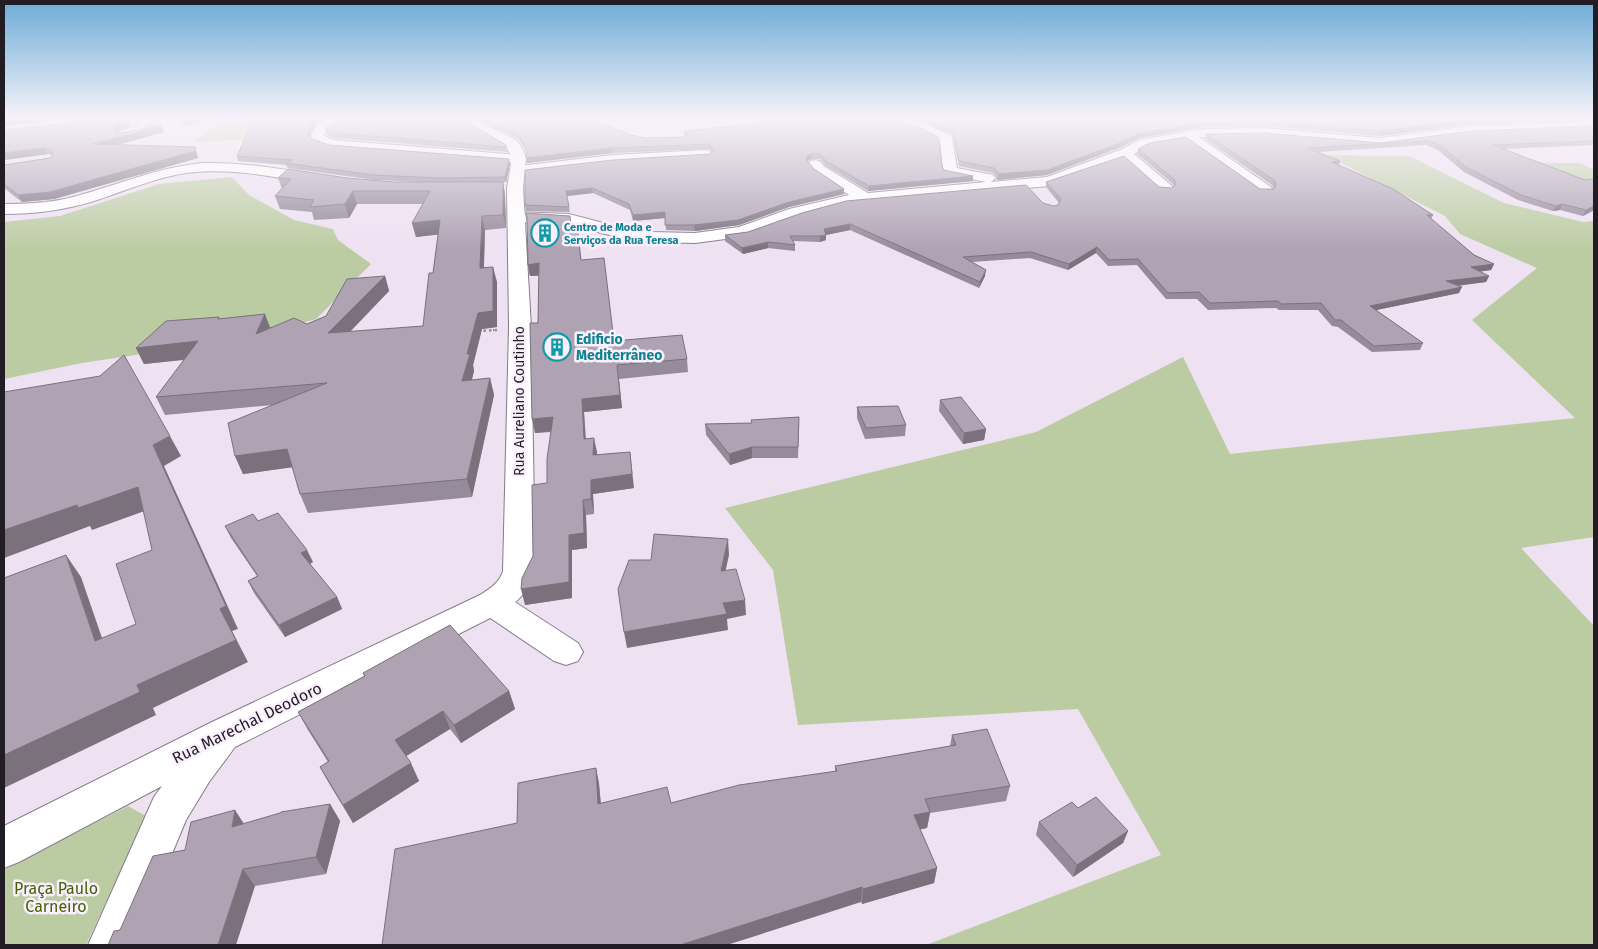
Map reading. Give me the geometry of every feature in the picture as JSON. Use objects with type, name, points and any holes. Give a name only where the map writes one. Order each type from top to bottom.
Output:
[{"type":"street","points":[[442,163],[512,176],[587,163]]},
{"type":"street","points":[[512,176],[514,163]]},
{"type":"street","points":[[949,163],[950,171],[1030,184],[1045,199]]},
{"type":"street","points":[[516,217],[560,218],[650,237],[686,238],[742,232],[818,206],[845,200],[1030,184],[1063,178],[1099,163]]},
{"type":"street","points":[[1137,163],[1165,188]]},
{"type":"street","points":[[1227,163],[1265,190]]},
{"type":"street","points":[[815,164],[820,170],[865,198]]},
{"type":"street","points":[[4,209],[34,208],[61,204],[160,175],[201,168],[245,168],[334,182]]},
{"type":"street","name":"Rua Aureliano Coutinho","points":[[492,603],[510,591],[517,582],[519,571],[520,327],[516,217],[512,176]]},
{"type":"street","points":[[492,603],[566,652]]},
{"type":"street","name":"Rua Marechal Deodoro","points":[[4,848],[226,733],[492,603]]},
{"type":"street","points":[[111,945],[169,810],[194,770],[226,733]]},
{"type":"street","points":[[116,790],[152,792],[169,810]]},
{"type":"path","points":[[470,332],[520,327]]},
{"type":"green space","points":[[1341,163],[1424,163],[1504,203],[1583,222],[1594,221],[1594,537],[1521,548],[1594,626],[1594,945],[926,945],[1161,855],[1078,709],[798,725],[773,570],[725,508],[1036,432],[1183,357],[1230,454],[1575,418],[1472,320],[1537,268],[1460,234],[1445,216]]},
{"type":"green space","points":[[1538,163],[1581,163],[1594,170],[1594,192]]},
{"type":"green space","points":[[232,177],[249,195],[294,220],[333,229],[338,240],[371,264],[316,319],[248,338],[82,363],[4,379],[4,222],[60,216],[159,184]]},
{"type":"green space","name":"Praça Paulo Carneiro","points":[[128,806],[146,816],[86,945],[4,945],[4,870]]},
{"type":"building","points":[[15,163],[152,163],[50,192],[18,195],[4,184],[4,165]]},
{"type":"building","points":[[288,163],[508,163],[505,177],[440,178],[373,175]]},
{"type":"building","points":[[584,163],[809,163],[814,169],[844,189],[789,202],[738,220],[694,225],[665,225],[665,212],[633,215],[629,204],[592,188],[566,191],[569,207],[525,205],[525,170]]},
{"type":"building","points":[[830,163],[942,163],[944,170],[973,176],[869,186]]},
{"type":"building","points":[[970,163],[1065,163],[1047,170],[998,174],[994,168]]},
{"type":"building","points":[[1102,163],[1132,163],[1159,187],[1172,188],[1176,184],[1174,179],[1155,163],[1223,163],[1260,189],[1274,189],[1276,184],[1274,180],[1249,163],[1335,163],[1393,189],[1433,215],[1427,215],[1474,255],[1494,264],[1471,267],[1489,276],[1446,281],[1462,287],[1370,306],[1423,343],[1374,346],[1341,320],[1335,320],[1321,303],[1281,304],[1278,301],[1210,303],[1199,292],[1168,293],[1138,259],[1109,260],[1097,247],[1069,264],[1031,252],[963,257],[986,270],[980,282],[850,224],[824,229],[826,235],[790,236],[795,245],[768,242],[742,248],[725,235],[748,232],[802,213],[846,201],[1026,185],[1043,203],[1053,206],[1058,205],[1061,199],[1046,182]]},
{"type":"building","points":[[1462,163],[1541,163],[1585,180],[1594,179],[1594,206],[1586,210],[1562,204],[1556,206],[1521,195]]},
{"type":"building","points":[[288,169],[347,178],[392,182],[503,182],[503,215],[482,216],[480,268],[493,267],[493,311],[478,313],[467,354],[470,354],[462,381],[490,378],[467,479],[300,494],[287,449],[235,456],[228,423],[327,383],[156,397],[198,341],[136,348],[166,321],[219,317],[218,319],[265,314],[256,334],[294,318],[307,324],[326,316],[347,279],[385,276],[328,333],[423,326],[429,273],[433,273],[440,220],[412,223],[430,191],[353,191],[345,204],[310,207],[314,200],[275,196],[291,179],[278,178]]},
{"type":"building","points":[[525,213],[570,216],[571,227],[577,226],[581,260],[604,258],[614,341],[682,335],[687,359],[617,365],[620,395],[582,399],[584,439],[594,438],[593,455],[630,452],[632,474],[591,480],[591,499],[583,500],[584,533],[569,535],[569,582],[521,589],[522,578],[533,556],[532,485],[547,483],[547,459],[553,417],[532,419],[530,323],[538,323],[539,263],[528,265],[527,216]]},
{"type":"building","points":[[124,355],[170,436],[153,445],[226,606],[220,609],[236,640],[137,685],[140,692],[4,755],[4,578],[66,555],[95,641],[136,624],[116,564],[152,550],[138,487],[78,508],[77,505],[4,530],[4,392],[100,376]]},
{"type":"building","points":[[961,397],[986,429],[964,433],[940,400]]},
{"type":"building","points":[[898,406],[906,425],[866,428],[857,407]]},
{"type":"building","points":[[799,417],[798,447],[752,447],[729,454],[705,424],[752,423],[751,420]]},
{"type":"building","points":[[278,513],[307,550],[301,553],[337,597],[279,625],[248,581],[258,576],[225,526],[253,514],[258,521]]},
{"type":"building","points":[[654,534],[728,539],[721,571],[736,569],[745,600],[723,603],[727,614],[624,632],[618,589],[629,560],[651,560]]},
{"type":"building","points":[[450,625],[509,691],[454,725],[443,711],[395,740],[411,763],[343,805],[320,767],[329,761],[298,712],[365,676],[363,673]]},
{"type":"building","points":[[987,729],[1010,786],[925,799],[930,812],[914,815],[937,868],[863,889],[862,887],[680,945],[382,945],[395,849],[517,823],[518,783],[596,768],[598,804],[667,787],[671,803],[739,785],[837,771],[835,766],[956,745],[952,735]]},
{"type":"building","points":[[1096,797],[1128,831],[1077,865],[1039,822],[1072,802],[1078,808]]},
{"type":"building","points":[[330,804],[316,857],[243,869],[218,945],[108,945],[114,931],[120,930],[153,856],[185,850],[191,822],[235,810],[232,827],[281,812]]},
{"type":"place","name":"Centro de Moda e Serviços da Rua Teresa","points":[[545,233]]},
{"type":"place","name":"Edificio Mediterrâneo","points":[[557,347]]}]
